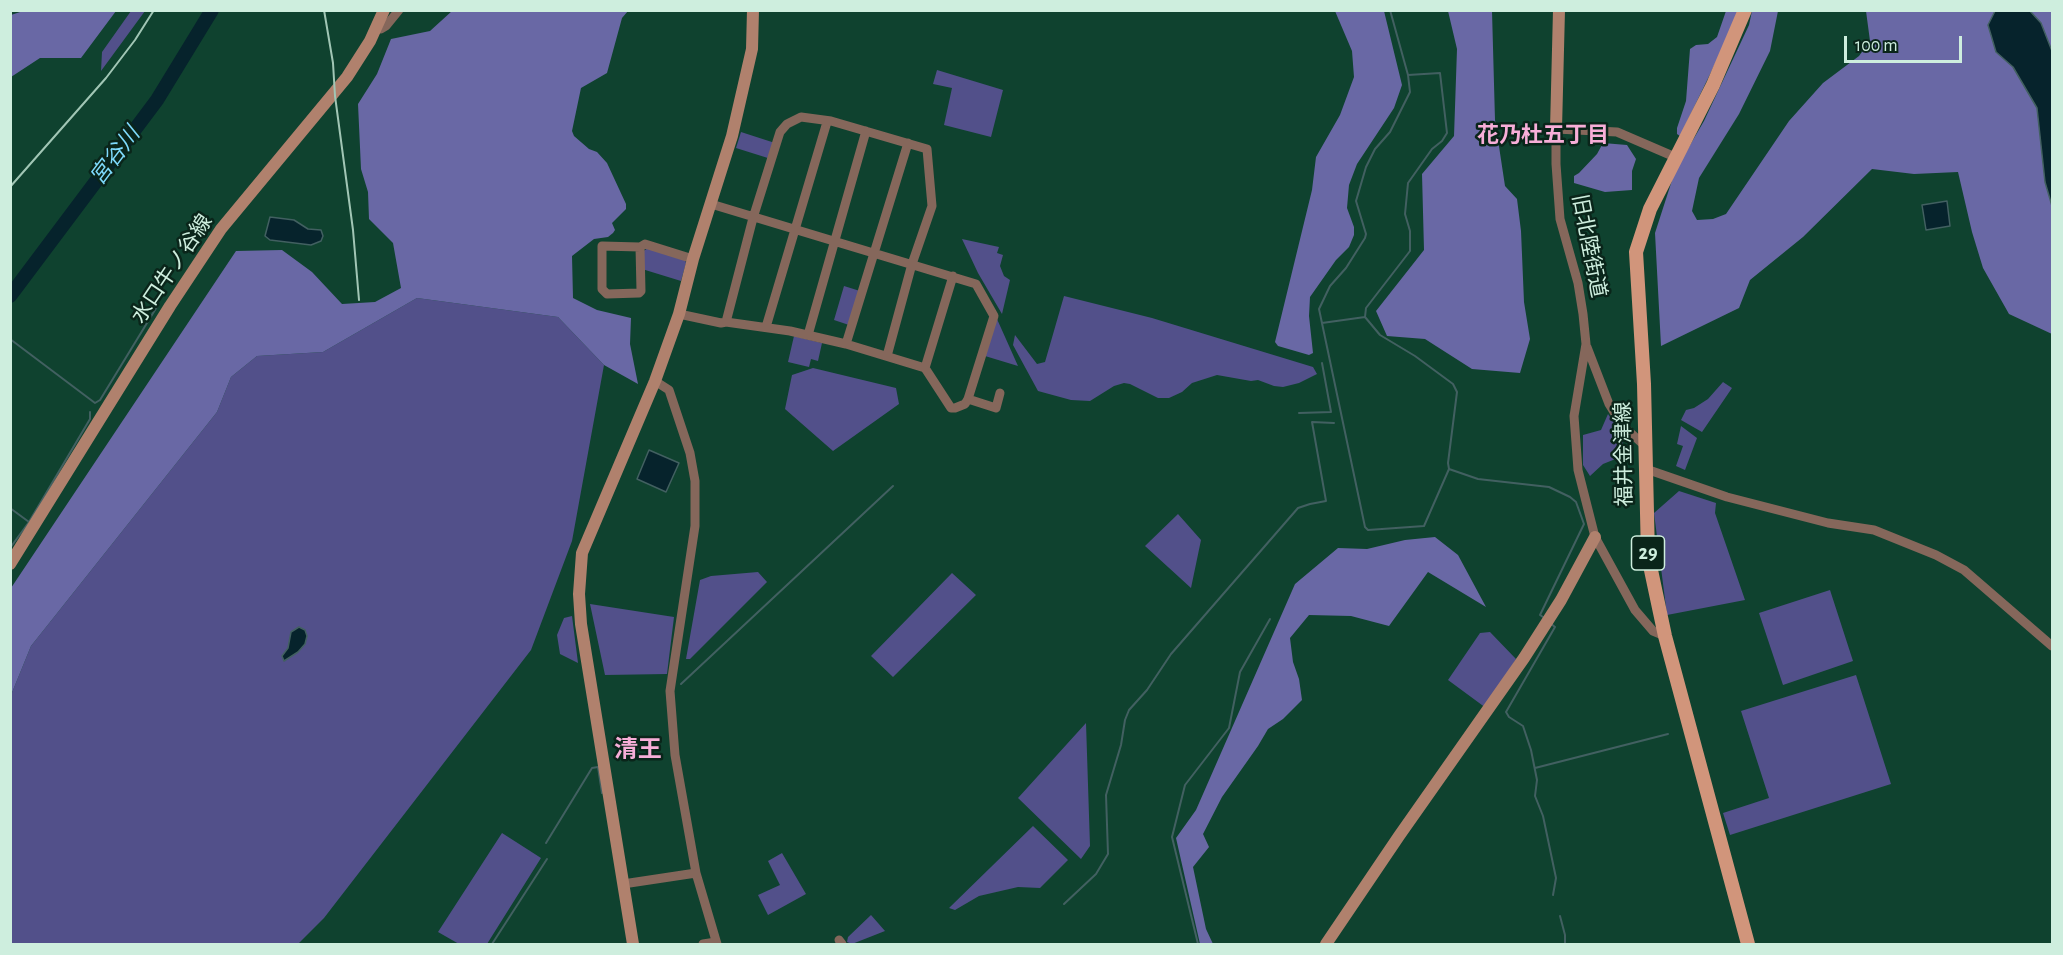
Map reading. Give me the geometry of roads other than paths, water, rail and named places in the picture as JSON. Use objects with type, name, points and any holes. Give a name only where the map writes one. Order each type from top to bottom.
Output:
[{"type":"main road","name":"福井金津線","points":[[1745,10],[1713,85],[1650,209],[1636,252],[1644,384],[1647,546],[1665,636],[1748,945]]},
{"type":"street","name":"水口牛ノ谷線","points":[[10,564],[170,306],[221,229],[347,77],[370,41],[384,10]]},
{"type":"street","points":[[376,28],[381,29],[386,26],[399,10]]},
{"type":"street","points":[[633,945],[581,624],[579,594],[582,554],[655,381],[679,314],[693,259],[732,136],[752,49],[753,10]]},
{"type":"street","name":"旧北陸街道","points":[[1559,10],[1556,164],[1560,219],[1578,283],[1586,344],[1574,416],[1578,470],[1595,537],[1635,610],[1653,631],[1665,636]]},
{"type":"street","points":[[726,322],[753,218],[780,132],[787,124],[801,117],[827,122],[927,149],[932,206],[912,264],[887,356]]},
{"type":"street","points":[[766,327],[827,122]]},
{"type":"street","points":[[1556,129],[1617,132],[1675,157]]},
{"type":"street","points":[[808,335],[866,131]]},
{"type":"street","points":[[846,344],[908,143]]},
{"type":"street","points":[[679,314],[721,323],[766,327],[808,335],[925,368],[951,408],[965,404],[968,399],[994,316],[976,284],[711,204]]},
{"type":"street","points":[[640,247],[641,291],[639,293],[607,294],[602,289],[602,246],[640,247],[645,244],[693,259]]},
{"type":"street","points":[[925,368],[953,276]]},
{"type":"street","name":"旧北陸街道","points":[[1586,344],[1609,404],[1622,425],[1645,446]]},
{"type":"street","points":[[655,381],[669,390],[690,453],[695,481],[695,526],[670,691],[675,754],[696,873],[716,943],[703,945]]},
{"type":"street","points":[[968,399],[996,408],[1000,393]]},
{"type":"street","points":[[1646,469],[1727,497],[1828,523],[1874,530],[1936,555],[1964,570],[2052,646]]},
{"type":"street","points":[[1326,945],[1399,836],[1524,658],[1561,600],[1595,537]]},
{"type":"street","points":[[623,884],[696,873]]},
{"type":"water","points":[[1995,11],[2030,11],[2041,23],[2052,51],[2052,206],[2045,182],[2037,108],[2013,67],[1996,52],[1988,25]]},
{"type":"water","points":[[1947,201],[1950,226],[1926,230],[1922,205]]},
{"type":"water","points":[[270,217],[294,220],[308,229],[321,230],[323,236],[321,241],[311,245],[270,240],[265,236]]},
{"type":"water","points":[[649,450],[679,463],[666,492],[637,479]]},
{"type":"water","points":[[299,627],[305,630],[307,636],[305,644],[298,652],[284,661],[282,656],[288,648],[291,632]]},
{"type":"waterway","name":"宮谷川","points":[[10,296],[157,100],[212,10]]},
{"type":"waterway","points":[[1390,10],[1408,75],[1440,73],[1447,133],[1442,141],[1432,149],[1408,183],[1405,214],[1410,231],[1410,251],[1366,308],[1365,317],[1380,335],[1415,356],[1453,384],[1457,392],[1449,469],[1478,479],[1549,487],[1576,502],[1584,524],[1540,615],[1543,617]]},
{"type":"waterway","points":[[1408,75],[1410,92],[1390,132],[1375,149],[1366,167],[1356,201],[1366,234],[1365,238],[1346,268],[1330,286],[1319,309],[1365,527],[1368,530],[1424,526],[1449,469]]},
{"type":"waterway","points":[[10,339],[95,403],[100,400],[158,305]]},
{"type":"waterway","points":[[1322,323],[1365,317]]},
{"type":"waterway","points":[[1299,413],[1331,412],[1322,363]]},
{"type":"waterway","points":[[10,548],[29,522],[90,419],[90,412]]},
{"type":"waterway","points":[[1064,904],[1096,874],[1108,854],[1106,795],[1129,710],[1147,690],[1171,654],[1298,508],[1326,501],[1312,422],[1334,423]]},
{"type":"waterway","points":[[681,684],[893,486]]},
{"type":"waterway","points":[[10,508],[29,522]]},
{"type":"waterway","points":[[1198,944],[1172,837],[1185,785],[1229,728],[1240,672],[1270,619]]},
{"type":"waterway","points":[[1550,623],[1555,627],[1506,712],[1509,717],[1523,726],[1531,750],[1537,780],[1535,796],[1543,816],[1556,878],[1553,895]]},
{"type":"waterway","points":[[1535,768],[1668,734]]},
{"type":"waterway","points":[[546,843],[592,768],[598,767],[602,793]]},
{"type":"waterway","points":[[492,944],[547,859]]},
{"type":"waterway","points":[[1560,916],[1565,944]]},
{"type":"railway","points":[[10,187],[106,78],[154,10]]},
{"type":"railway","points":[[324,10],[333,63],[359,300]]},
{"type":"district","name":"花乃杜五丁目","points":[[1543,135]]},
{"type":"district","name":"清王","points":[[638,750]]}]
